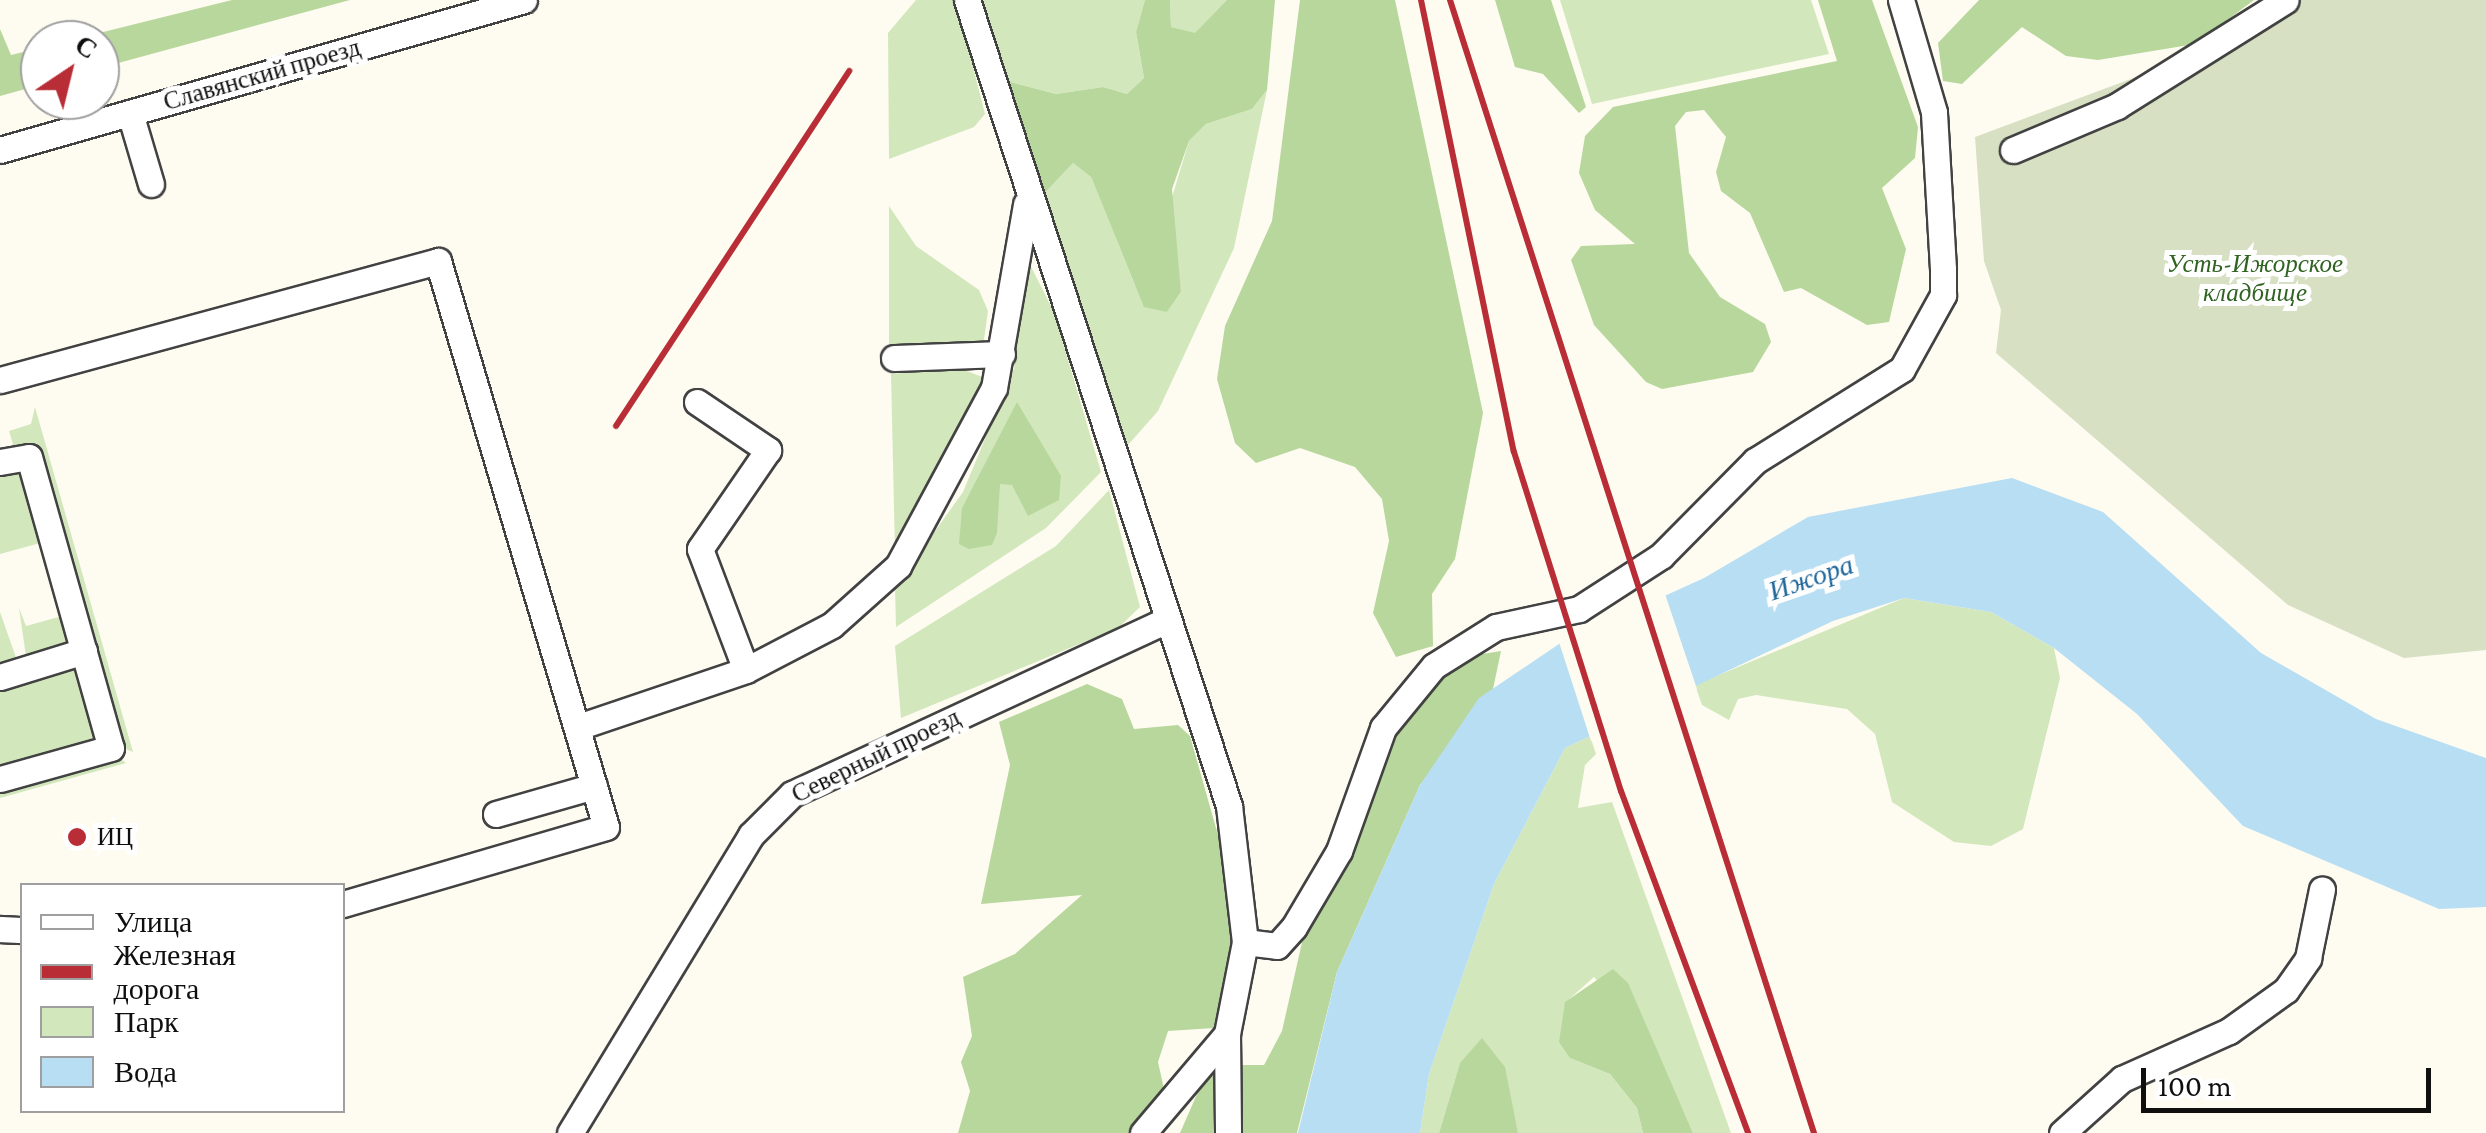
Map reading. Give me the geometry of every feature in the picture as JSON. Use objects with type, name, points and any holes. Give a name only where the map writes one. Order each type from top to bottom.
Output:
[{"type":"street","name":"Славянский проезд","points":[[0,150],[524,0]]},
{"type":"street","points":[[966,0],[1164,621],[1229,806],[1246,942],[1227,1034],[1228,1133]]},
{"type":"street","points":[[1246,942],[1277,946],[1294,927],[1339,851],[1382,728],[1434,666],[1496,627],[1579,609],[1660,556],[1755,461],[1902,369],[1942,295],[1944,269],[1934,112],[1901,0]]},
{"type":"street","points":[[2013,150],[2117,106],[2286,0]]},
{"type":"street","points":[[130,113],[151,184]]},
{"type":"street","points":[[578,728],[746,670],[832,625],[898,566],[966,454],[1002,354],[1027,194]]},
{"type":"street","points":[[0,380],[435,258],[606,826],[345,903]]},
{"type":"street","points":[[894,358],[1002,354]]},
{"type":"street","points":[[697,402],[768,450],[700,549],[746,670]]},
{"type":"street","points":[[0,462],[29,457],[111,748],[0,780]]},
{"type":"street","name":"Северный проезд","points":[[570,1133],[751,835],[792,794],[1164,621]]},
{"type":"street","points":[[0,677],[84,651]]},
{"type":"street","points":[[496,814],[594,786]]},
{"type":"street","points":[[2062,1133],[2122,1079],[2229,1031],[2286,990],[2308,958],[2322,888]]},
{"type":"street","points":[[1143,1133],[1227,1034]]},
{"type":"green space","points":[[232,0],[350,0],[120,63],[120,28]]},
{"type":"green space","points":[[916,0],[956,0],[985,114],[974,127],[889,159],[888,33]]},
{"type":"green space","points":[[980,0],[1145,0],[1136,32],[1144,78],[1127,94],[1103,87],[1056,94],[1003,80]]},
{"type":"green space","points":[[1145,0],[1170,0],[1171,27],[1195,33],[1227,0],[1275,0],[1267,90],[1252,109],[1206,124],[1189,141],[1172,189],[1181,292],[1167,312],[1144,307],[1091,177],[1073,163],[1041,197],[1003,80],[1056,94],[1103,87],[1127,94],[1144,78],[1136,32]]},
{"type":"green space","points":[[1170,0],[1227,0],[1195,34],[1171,27]]},
{"type":"green space","points":[[1300,0],[1395,0],[1483,413],[1455,559],[1432,594],[1433,646],[1396,657],[1373,613],[1389,541],[1382,499],[1355,467],[1300,448],[1256,463],[1235,443],[1217,379],[1225,326],[1272,221]]},
{"type":"green space","points":[[1495,0],[1551,0],[1586,107],[1579,113],[1543,74],[1515,67]]},
{"type":"green space","points":[[1560,0],[1811,0],[1829,54],[1592,104]]},
{"type":"green space","points":[[1818,0],[1872,0],[1918,127],[1915,158],[1882,188],[1906,249],[1889,322],[1867,325],[1801,288],[1784,292],[1750,213],[1721,191],[1716,172],[1726,137],[1704,110],[1686,112],[1675,126],[1689,253],[1720,297],[1765,324],[1771,342],[1753,372],[1662,389],[1646,382],[1594,325],[1571,260],[1581,246],[1635,244],[1595,210],[1579,173],[1585,136],[1613,107],[1837,61]]},
{"type":"green space","points":[[1979,0],[2254,0],[2195,44],[2098,60],[2066,56],[2022,27],[1962,84],[1943,81],[1938,43]]},
{"type":"green space","name":"Усть-Ижорское кладбище","points":[[2265,0],[2486,0],[2486,650],[2404,658],[2288,605],[1996,353],[2001,310],[1984,261],[1975,137],[2163,67]]},
{"type":"green space","points":[[0,29],[11,55],[20,53],[20,90],[0,96]]},
{"type":"green space","points":[[1267,90],[1234,248],[1158,411],[1120,454],[1041,197],[1073,163],[1091,177],[1135,285],[1167,312],[1181,292],[1167,214],[1189,141],[1206,124],[1252,109]]},
{"type":"green space","points":[[889,206],[916,246],[979,290],[988,311],[983,346],[889,349]]},
{"type":"green space","points":[[1026,257],[1054,312],[1101,472],[1046,528],[896,627],[895,587],[963,492],[1014,369]]},
{"type":"green space","points":[[959,368],[985,378],[895,552],[891,374]]},
{"type":"green space","points":[[1017,402],[1061,476],[1059,500],[1028,516],[1012,485],[1000,484],[997,533],[992,545],[969,549],[959,544],[962,508]]},
{"type":"green space","points":[[35,407],[133,752],[116,745],[34,459],[0,458],[13,444],[9,431],[31,424]]},
{"type":"green space","points":[[24,461],[44,542],[0,554],[0,468]]},
{"type":"green space","points":[[1109,490],[1140,607],[1118,628],[901,718],[895,646],[1056,546]]},
{"type":"green space","points":[[1904,598],[1991,612],[2054,648],[2060,678],[2023,829],[1991,846],[1954,842],[1892,802],[1875,734],[1847,709],[1756,695],[1738,699],[1729,720],[1702,705],[1695,685]]},
{"type":"green space","points":[[19,608],[26,626],[66,615],[79,647],[27,663]]},
{"type":"green space","points":[[0,612],[19,666],[0,672]]},
{"type":"green space","points":[[1501,651],[1493,689],[1420,785],[1337,972],[1297,1133],[1237,1133],[1234,1065],[1264,1065],[1282,1031],[1303,938],[1403,723],[1428,688],[1476,655]]},
{"type":"green space","points":[[80,664],[102,740],[0,769],[0,689]]},
{"type":"green space","points":[[1087,684],[1122,699],[1134,729],[1178,725],[1190,736],[1231,881],[1234,951],[1214,1028],[1168,1031],[1158,1062],[1166,1098],[1133,1133],[958,1133],[970,1091],[961,1062],[972,1036],[963,977],[1015,954],[1082,895],[981,904],[1010,765],[999,722]]},
{"type":"green space","points":[[1590,736],[1596,754],[1585,765],[1578,808],[1612,802],[1731,1133],[1693,1133],[1652,1040],[1594,977],[1566,1002],[1570,1058],[1610,1074],[1637,1108],[1643,1133],[1518,1133],[1512,1106],[1460,1063],[1439,1133],[1420,1133],[1429,1074],[1494,884],[1565,748]]},
{"type":"green space","points":[[113,753],[126,763],[0,798],[0,786]]},
{"type":"green space","points":[[1613,969],[1628,983],[1693,1133],[1643,1133],[1637,1108],[1610,1074],[1570,1058],[1559,1042],[1565,1002]]},
{"type":"green space","points":[[1482,1038],[1505,1067],[1518,1133],[1439,1133],[1460,1063]]},
{"type":"green space","points":[[1208,1069],[1217,1072],[1217,1133],[1180,1133]]},
{"type":"water","name":"Ижора","points":[[2012,478],[2103,512],[2261,653],[2376,719],[2486,758],[2486,907],[2439,909],[2243,826],[2137,714],[2054,648],[1991,612],[1904,598],[1833,621],[1565,748],[1494,884],[1429,1074],[1420,1133],[1298,1133],[1337,972],[1420,785],[1479,698],[1559,644],[1704,578],[1808,517]]},
{"type":"pier","points":[[1664,591],[1697,689],[1591,741],[1558,639]]},
{"type":"railway","points":[[1421,0],[1514,452],[1621,791],[1748,1133]]},
{"type":"railway","points":[[1450,0],[1814,1133]]},
{"type":"railway","points":[[616,426],[849,71]]},
{"type":"place","name":"ИЦ","points":[[77,837]]}]
